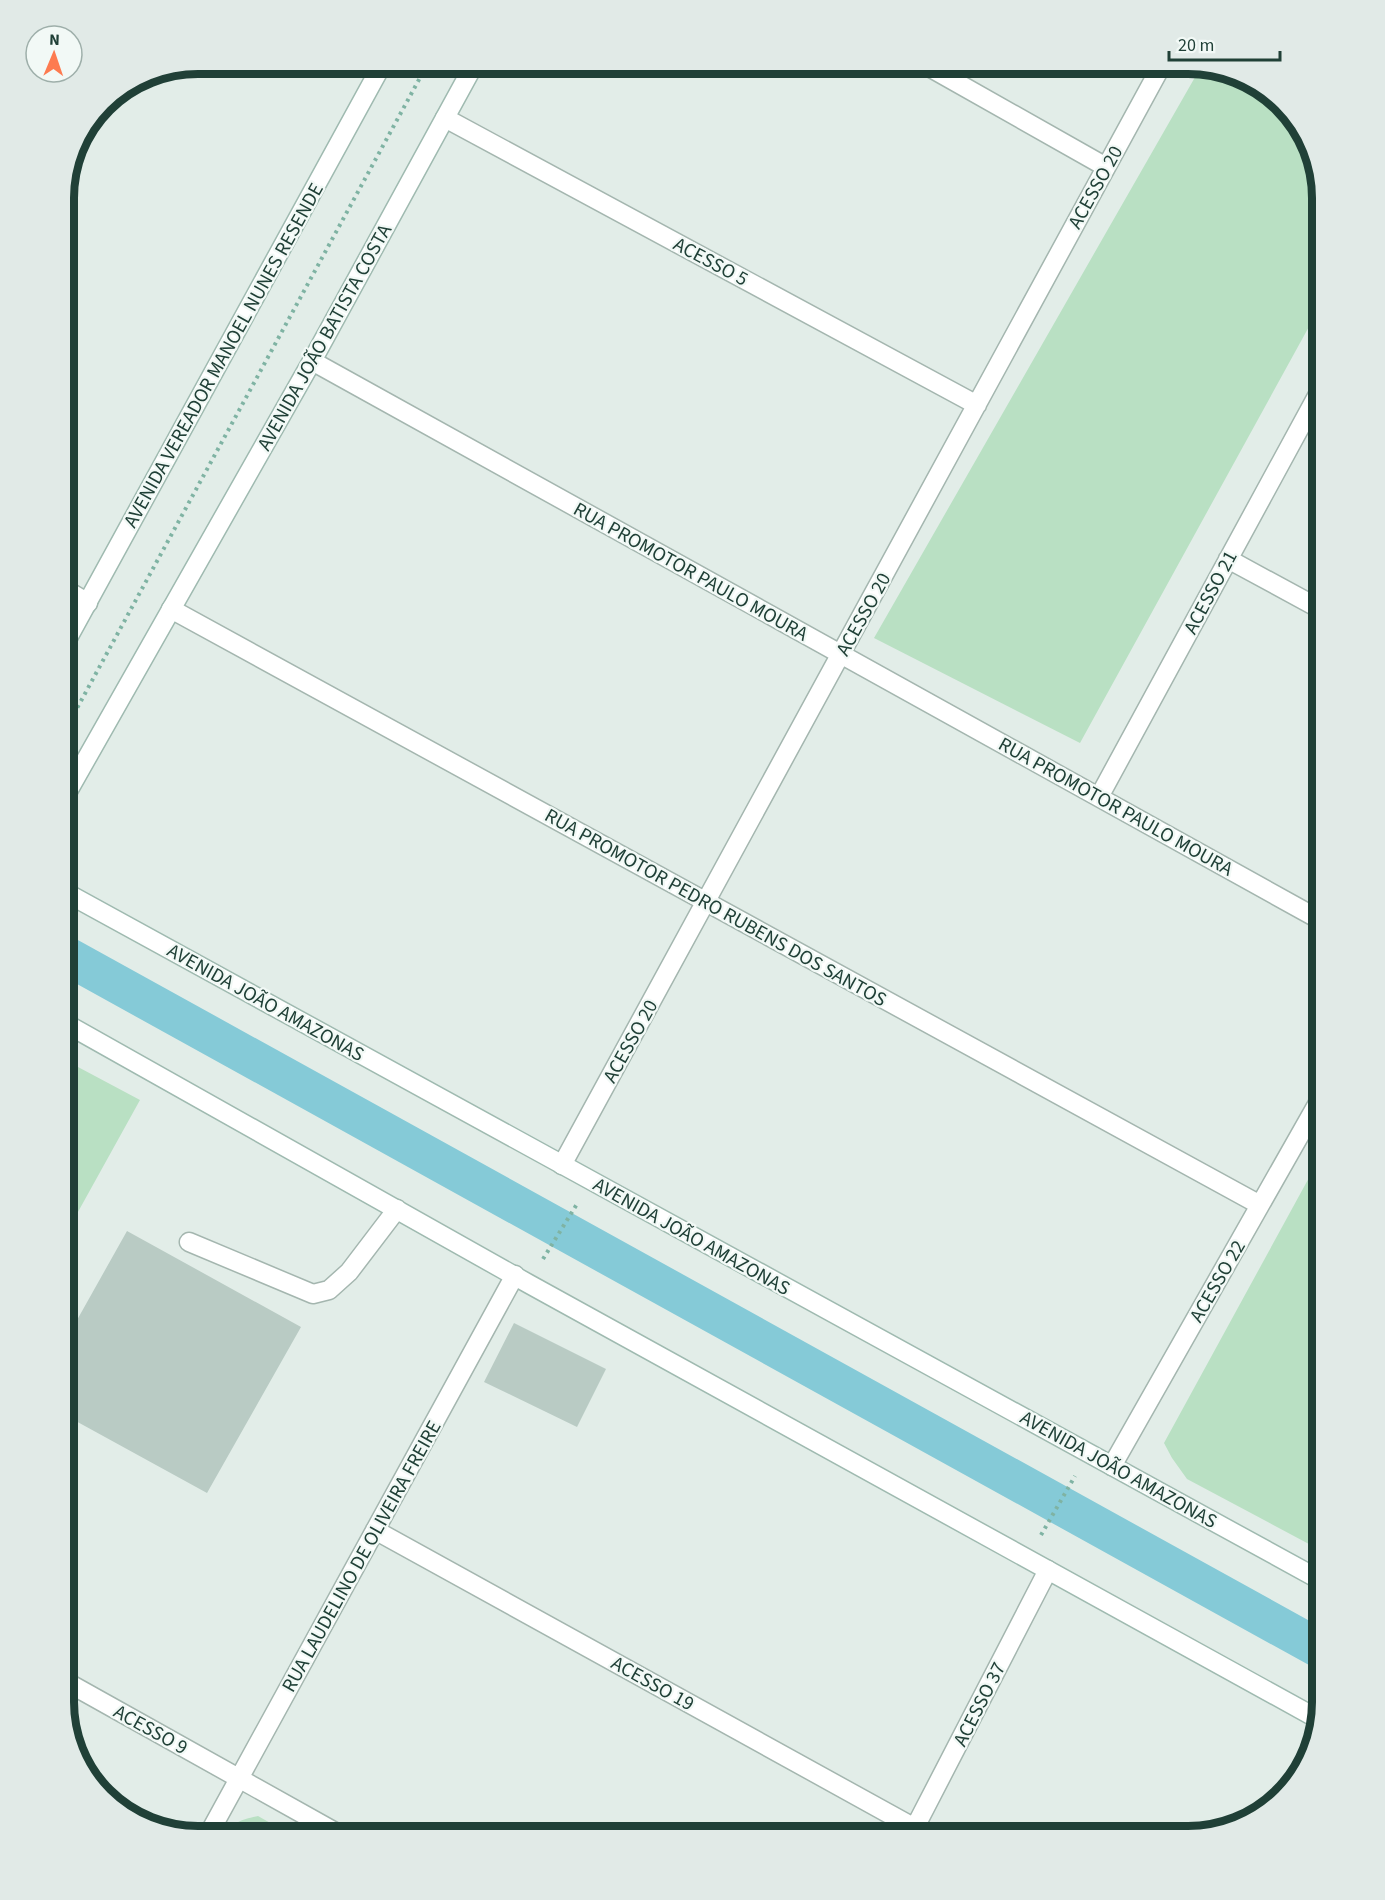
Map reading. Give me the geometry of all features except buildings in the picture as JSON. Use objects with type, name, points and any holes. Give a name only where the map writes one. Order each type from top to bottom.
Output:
[{"type":"street","name":"AVENIDA VEREADOR MANOEL NUNES RESENDE","points":[[74,628],[377,74]]},
{"type":"street","name":"AVENIDA JOÃO BATISTA COSTA","points":[[171,609],[312,360],[469,74]]},
{"type":"street","points":[[941,74],[1106,167]]},
{"type":"street","name":"ACESSO 20","points":[[562,1165],[1157,74]]},
{"type":"street","name":"ACESSO 5","points":[[445,118],[977,405]]},
{"type":"street","name":"RUA PROMOTOR PAULO MOURA","points":[[312,360],[1312,915]]},
{"type":"street","name":"ACESSO 21","points":[[1099,797],[1312,405]]},
{"type":"street","points":[[1228,559],[1312,605]]},
{"type":"street","points":[[74,595],[88,603]]},
{"type":"street","points":[[74,781],[171,609]]},
{"type":"street","name":"RUA PROMOTOR PEDRO RUBENS DOS SANTOS","points":[[171,609],[1260,1205]]},
{"type":"street","name":"AVENIDA JOÃO AMAZONAS","points":[[74,897],[1312,1576]]},
{"type":"street","points":[[74,1028],[1311,1715]]},
{"type":"street","name":"ACESSO 22","points":[[1112,1466],[1312,1114]]},
{"type":"street","points":[[189,1242],[313,1294],[329,1290],[350,1272],[397,1209]]},
{"type":"street","name":"RUA LAUDELINO DE OLIVEIRA FREIRE","points":[[213,1826],[515,1275]]},
{"type":"street","name":"ACESSO 19","points":[[375,1530],[902,1826]]},
{"type":"street","name":"ACESSO 37","points":[[916,1826],[1048,1570]]},
{"type":"street","name":"ACESSO 9","points":[[74,1686],[325,1826]]},
{"type":"path","points":[[74,714],[422,74]]},
{"type":"path","points":[[544,1256],[581,1198]]},
{"type":"path","points":[[1042,1533],[1077,1472]]},
{"type":"green space","points":[[1197,74],[1227,80],[1256,94],[1286,122],[1295,135],[1307,165],[1312,197],[1312,321],[1080,743],[874,638]]},
{"type":"green space","points":[[74,1065],[140,1100],[74,1219]]},
{"type":"green space","points":[[1312,1172],[1312,1546],[1187,1479],[1164,1443]]},
{"type":"green space","points":[[258,1816],[276,1826],[233,1826],[247,1818]]},
{"type":"waterway","points":[[74,960],[1312,1644]]}]
